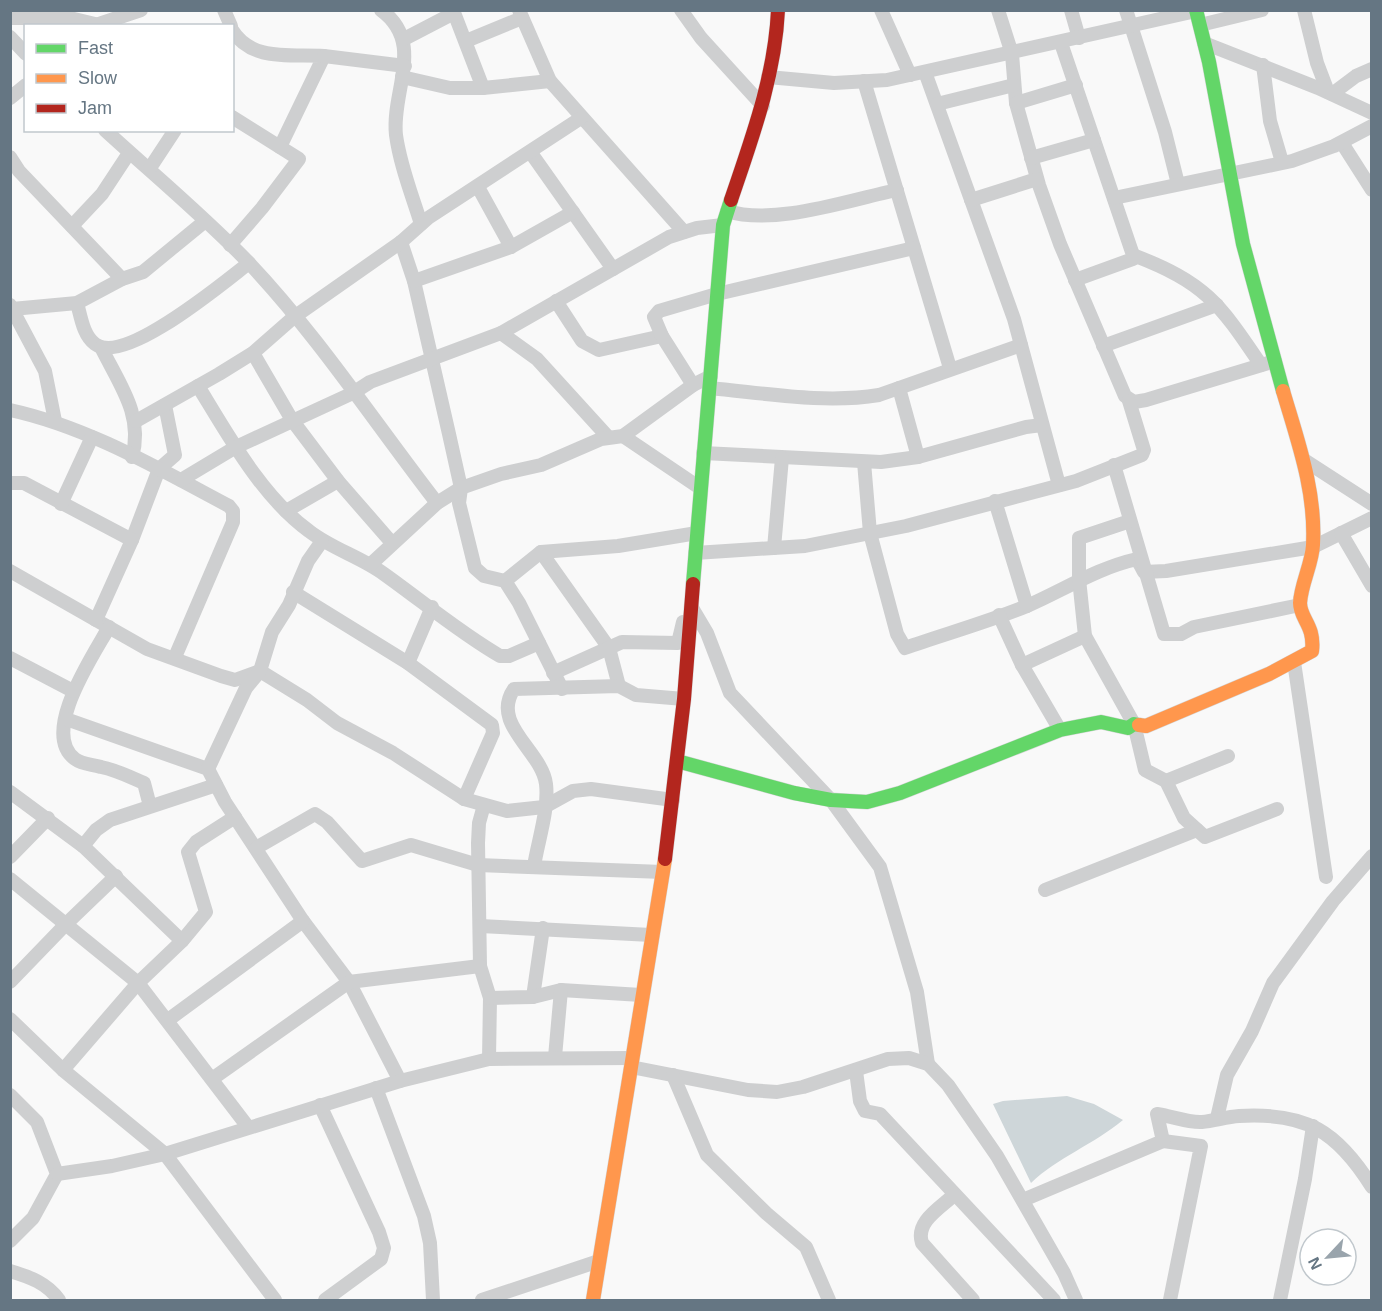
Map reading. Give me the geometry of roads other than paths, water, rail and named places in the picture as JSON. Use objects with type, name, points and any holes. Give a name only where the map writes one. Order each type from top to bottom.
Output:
[{"type":"street","points":[[97,24],[141,10]]},
{"type":"street","points":[[224,10],[230,24]]},
{"type":"street","points":[[681,10],[701,38],[763,106]]},
{"type":"street","points":[[593,1300],[673,800],[684,699],[723,225],[763,106],[778,17],[766,10]]},
{"type":"street","points":[[881,10],[910,75]]},
{"type":"street","points":[[695,554],[805,546],[870,533],[1076,482],[1142,455],[1144,450],[1129,401],[1075,280],[1037,179],[1016,103],[1012,54],[998,10]]},
{"type":"street","points":[[1071,10],[1079,38]]},
{"type":"street","points":[[1126,10],[1165,132],[1178,184]]},
{"type":"street","points":[[768,77],[834,83],[910,75],[1130,27],[1197,16],[1262,10]]},
{"type":"street","points":[[1304,10],[1317,63],[1330,93]]},
{"type":"street","points":[[389,12],[404,39],[404,71],[395,111],[396,136],[421,224]]},
{"type":"street","points":[[404,39],[454,12],[483,88]]},
{"type":"street","points":[[466,41],[521,14],[550,81],[684,232]]},
{"type":"street","points":[[677,761],[794,793],[831,800],[867,802],[900,793],[986,757],[1060,730],[1101,722],[1128,728],[1134,724],[1146,726],[1294,662],[1312,651],[1314,635],[1300,605],[1313,547],[1313,502],[1304,460],[1243,244],[1197,16]]},
{"type":"street","points":[[10,18],[70,18],[91,24]]},
{"type":"street","points":[[234,33],[241,42],[258,52],[324,56],[404,71],[450,88],[483,88],[550,81]]},
{"type":"street","points":[[10,37],[24,52]]},
{"type":"street","points":[[1061,43],[1133,255],[1132,259],[1075,280]]},
{"type":"street","points":[[1204,43],[1330,93],[1371,113]]},
{"type":"street","points":[[280,147],[324,56]]},
{"type":"street","points":[[1263,65],[1270,121],[1282,162]]},
{"type":"street","points":[[1330,93],[1371,69]]},
{"type":"street","points":[[925,72],[1021,345],[1059,485]]},
{"type":"street","points":[[864,81],[950,368]]},
{"type":"street","points":[[937,104],[1014,85]]},
{"type":"street","points":[[1016,103],[1076,85]]},
{"type":"street","points":[[10,98],[24,87]]},
{"type":"street","points":[[230,245],[262,208],[299,159],[234,118]]},
{"type":"street","points":[[136,421],[253,352],[294,316],[401,242],[421,224],[582,118]]},
{"type":"street","points":[[1114,198],[1282,162],[1341,143],[1371,126]]},
{"type":"street","points":[[107,132],[129,153],[150,168],[249,263],[294,316],[437,503]]},
{"type":"street","points":[[150,168],[174,132]]},
{"type":"street","points":[[1031,158],[1094,140]]},
{"type":"street","points":[[1341,143],[1371,190]]},
{"type":"street","points":[[72,226],[96,201],[129,153]]},
{"type":"street","points":[[531,153],[613,269]]},
{"type":"street","points":[[10,157],[19,171],[122,279]]},
{"type":"street","points":[[972,201],[1037,179]]},
{"type":"street","points":[[478,187],[511,247]]},
{"type":"street","points":[[727,211],[746,215],[780,214],[897,189]]},
{"type":"street","points":[[414,281],[511,247],[573,212]]},
{"type":"street","points":[[55,421],[45,371],[11,307],[77,303],[122,279],[143,272],[204,222]]},
{"type":"street","points":[[181,480],[236,447],[353,393],[370,382],[501,333],[613,269],[684,232],[723,225]]},
{"type":"street","points":[[401,242],[414,281],[461,488],[459,503],[475,568],[484,576],[505,581],[562,689]]},
{"type":"street","points":[[693,385],[662,336],[654,317],[659,311],[717,294],[914,248]]},
{"type":"street","points":[[1133,255],[1171,269],[1200,287],[1217,305],[1261,365]]},
{"type":"street","points":[[77,303],[85,331],[94,343],[101,347],[114,347],[148,335],[249,263]]},
{"type":"street","points":[[556,301],[582,340],[599,351],[662,336]]},
{"type":"street","points":[[1103,346],[1217,305]]},
{"type":"street","points":[[501,333],[537,359],[616,436],[700,488]]},
{"type":"street","points":[[371,564],[437,503],[461,488],[501,474],[541,465],[591,442],[616,436],[693,385],[710,382],[821,398],[865,398],[1021,345]]},
{"type":"street","points":[[101,347],[136,421],[136,445],[132,457]]},
{"type":"street","points":[[253,352],[292,420],[338,481],[392,543]]},
{"type":"street","points":[[1129,401],[1146,400],[1275,361]]},
{"type":"street","points":[[198,386],[236,447],[286,511],[322,541],[371,564],[500,656],[509,656],[539,643]]},
{"type":"street","points":[[899,388],[918,457]]},
{"type":"street","points":[[96,620],[132,540],[159,469],[175,455],[171,424],[165,405]]},
{"type":"street","points":[[10,410],[55,421],[92,437],[229,506],[234,516],[175,657]]},
{"type":"street","points":[[703,453],[864,462],[918,457],[1026,427],[1042,425]]},
{"type":"street","points":[[61,504],[92,437]]},
{"type":"street","points":[[774,548],[782,458]]},
{"type":"street","points":[[1304,460],[1371,504]]},
{"type":"street","points":[[864,462],[870,533],[897,634],[905,648],[1027,606],[1079,579],[1137,559],[1144,572]]},
{"type":"street","points":[[1114,465],[1164,634],[1181,634],[1194,627],[1300,605]]},
{"type":"street","points":[[286,511],[338,481]]},
{"type":"street","points":[[10,483],[24,483],[132,540]]},
{"type":"street","points":[[995,501],[1027,606]]},
{"type":"street","points":[[1144,572],[1166,571],[1313,547],[1371,518]]},
{"type":"street","points":[[1130,521],[1079,538],[1079,579],[1085,636],[1134,724],[1145,770],[1166,781],[1184,818],[1205,837],[1277,810]]},
{"type":"street","points":[[505,581],[541,552],[625,545],[696,533]]},
{"type":"street","points":[[1341,533],[1371,586]]},
{"type":"street","points":[[208,769],[246,688],[260,671],[272,632],[289,605],[308,561],[322,541]]},
{"type":"street","points":[[541,552],[609,648],[619,686]]},
{"type":"street","points":[[10,571],[147,649],[235,680],[260,671]]},
{"type":"street","points":[[553,674],[622,642],[678,643],[693,579]]},
{"type":"street","points":[[293,592],[408,663],[492,725],[493,733],[464,799]]},
{"type":"street","points":[[691,605],[707,633],[730,693],[831,800],[880,867],[917,992],[928,1064]]},
{"type":"street","points":[[408,663],[432,607]]},
{"type":"street","points":[[999,615],[1022,665],[1060,730]]},
{"type":"street","points":[[109,627],[74,692],[62,735],[70,755],[86,764],[102,767],[144,783],[150,806]]},
{"type":"street","points":[[1022,665],[1085,636]]},
{"type":"street","points":[[10,658],[74,692]]},
{"type":"street","points":[[1294,662],[1326,877]]},
{"type":"street","points":[[260,671],[307,700],[337,723],[393,753],[464,799],[507,811],[544,807],[573,791],[591,789],[673,800]]},
{"type":"street","points":[[534,867],[546,785],[542,771],[517,736],[507,707],[508,697],[514,689],[619,686],[636,695],[684,699]]},
{"type":"street","points":[[66,719],[208,769],[235,817],[303,921],[349,982],[400,1081]]},
{"type":"street","points":[[1166,781],[1228,756]]},
{"type":"street","points":[[83,846],[101,825],[150,806],[216,785]]},
{"type":"street","points":[[10,792],[83,846],[182,941]]},
{"type":"street","points":[[484,805],[479,824],[478,865],[480,966],[490,998],[489,1059]]},
{"type":"street","points":[[256,848],[309,815],[315,814],[327,822],[362,861],[411,845],[478,865],[663,872]]},
{"type":"street","points":[[63,1070],[138,983],[182,941],[206,912],[206,903],[190,863],[190,847],[235,817]]},
{"type":"street","points":[[10,857],[48,818]]},
{"type":"street","points":[[1045,890],[1197,830]]},
{"type":"street","points":[[1217,1118],[1227,1074],[1251,1031],[1273,983],[1333,901],[1371,856]]},
{"type":"street","points":[[10,982],[116,876]]},
{"type":"street","points":[[10,879],[138,983],[248,1127]]},
{"type":"street","points":[[168,1020],[303,921]]},
{"type":"street","points":[[480,926],[651,935]]},
{"type":"street","points":[[533,997],[543,928]]},
{"type":"street","points":[[212,1079],[349,982],[480,966]]},
{"type":"street","points":[[490,998],[533,997],[561,990],[641,995]]},
{"type":"street","points":[[555,1058],[561,990]]},
{"type":"street","points":[[10,1019],[63,1070],[165,1154],[267,1298]]},
{"type":"street","points":[[57,1174],[112,1166],[165,1154],[400,1081],[489,1059],[555,1058],[631,1063],[673,1075],[748,1090],[777,1092],[856,1071],[888,1059],[909,1058],[928,1064],[948,1085],[991,1146],[1064,1273],[1076,1300]]},
{"type":"street","points":[[856,1071],[860,1101],[865,1111],[880,1114],[1054,1300]]},
{"type":"street","points":[[673,1075],[707,1155],[766,1214],[806,1247],[829,1300]]},
{"type":"street","points":[[376,1089],[424,1216],[430,1244],[433,1300]]},
{"type":"street","points":[[10,1095],[37,1122],[57,1174],[33,1218],[10,1241]]},
{"type":"street","points":[[320,1105],[379,1232],[384,1248],[381,1259],[325,1300]]},
{"type":"street","points":[[1163,1141],[1157,1114],[1202,1122],[1217,1118],[1286,1118],[1326,1132],[1344,1147],[1371,1187]]},
{"type":"street","points":[[1280,1300],[1305,1179],[1313,1126]]},
{"type":"street","points":[[1023,1200],[1163,1141],[1201,1146],[1170,1300]]},
{"type":"street","points":[[954,1195],[924,1222],[919,1235],[922,1243],[973,1300]]},
{"type":"street","points":[[482,1300],[599,1261]]},
{"type":"street","points":[[10,1271],[35,1280],[50,1289],[58,1300]]}]
